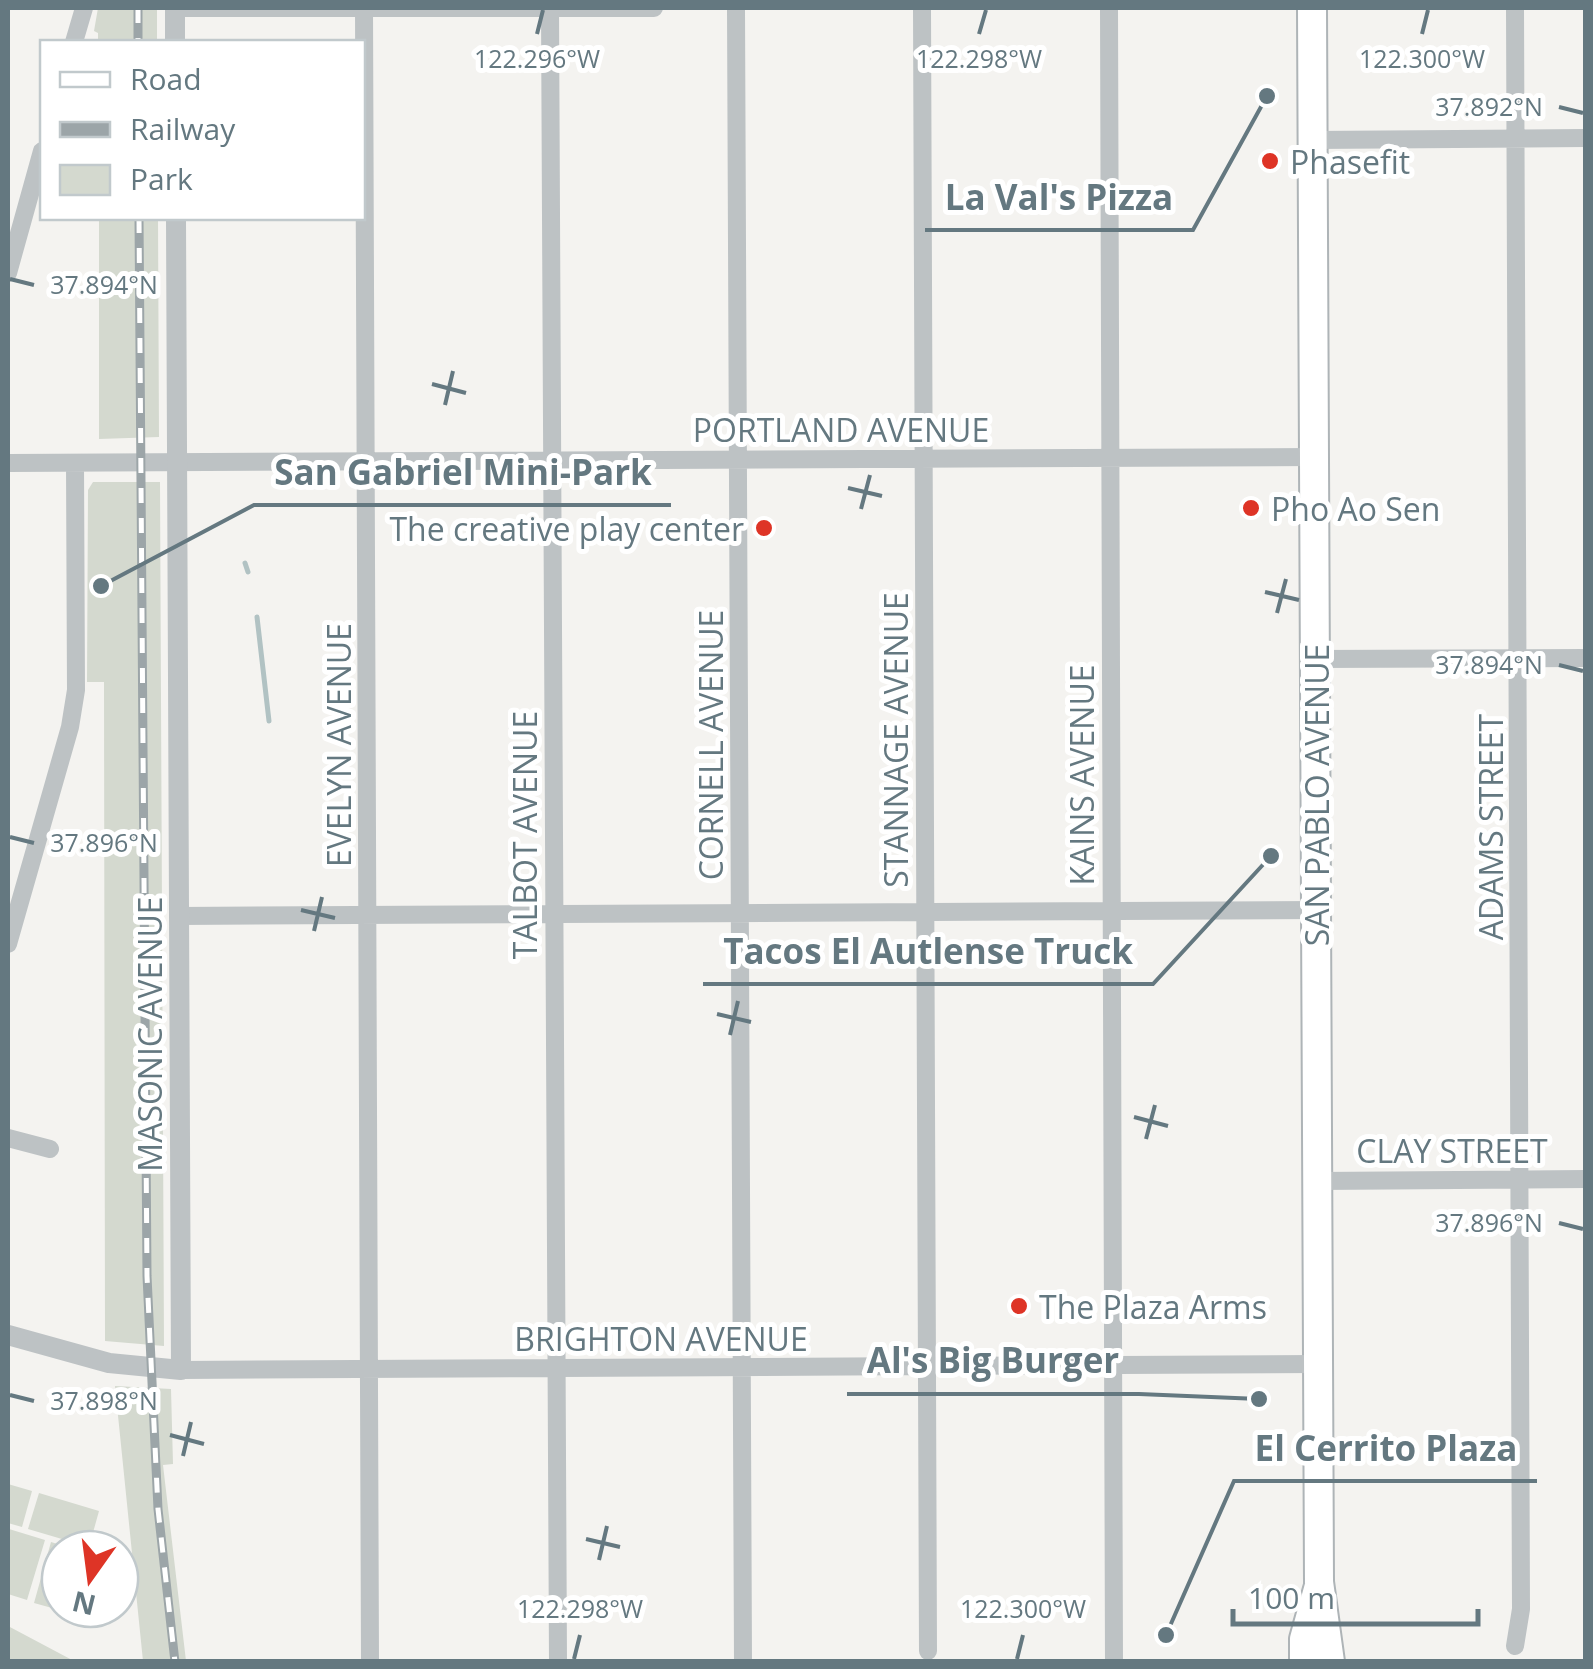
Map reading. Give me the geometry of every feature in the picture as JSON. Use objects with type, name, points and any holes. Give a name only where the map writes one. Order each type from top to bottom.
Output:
[{"type":"main road","name":"SAN PABLO AVENUE","points":[[1312,8],[1319,1582],[1330,1662]]},
{"type":"main road","name":"SAN PABLO AVENUE","points":[[1304,1662],[1304,1639],[1319,1582]]},
{"type":"street","points":[[75,40],[84,8]]},
{"type":"street","points":[[175,40],[176,8],[654,8]]},
{"type":"street","name":"EVELYN AVENUE","points":[[364,8],[364,40]]},
{"type":"street","name":"TALBOT AVENUE","points":[[550,8],[558,1662]]},
{"type":"street","name":"CORNELL AVENUE","points":[[736,8],[743,1662]]},
{"type":"street","name":"STANNAGE AVENUE","points":[[922,8],[928,1652]]},
{"type":"street","name":"ADAMS STREET","points":[[1515,8],[1523,1180],[1521,1609],[1516,1646]]},
{"type":"street","name":"KAINS AVENUE","points":[[1109,16],[1114,1662]]},
{"type":"street","points":[[1313,140],[1586,138]]},
{"type":"street","points":[[8,273],[40,158]]},
{"type":"street","name":"MASONIC AVENUE","points":[[176,220],[181,1370]]},
{"type":"street","name":"EVELYN AVENUE","points":[[365,220],[370,1662]]},
{"type":"street","name":"PORTLAND AVENUE","points":[[8,463],[1314,457]]},
{"type":"street","points":[[8,944],[70,727],[76,690],[75,463]]},
{"type":"street","points":[[1315,659],[1586,658]]},
{"type":"street","points":[[178,916],[1317,910]]},
{"type":"street","points":[[8,1138],[50,1149]]},
{"type":"street","name":"CLAY STREET","points":[[1318,1181],[1586,1179]]},
{"type":"street","name":"BRIGHTON AVENUE","points":[[8,1335],[125,1366],[181,1370],[1318,1364]]},
{"type":"green space","points":[[98,8],[157,8],[157,40],[98,40],[94,31]]},
{"type":"green space","points":[[99,220],[158,220],[159,437],[99,439]]},
{"type":"green space","points":[[93,482],[160,482],[164,1346],[105,1341],[104,682],[87,682],[88,490]]},
{"type":"green space","points":[[115,1386],[171,1389],[173,1464],[163,1465],[186,1661],[143,1661],[140,1529],[130,1529]]},
{"type":"green space","points":[[8,1484],[32,1491],[22,1527],[8,1523]]},
{"type":"green space","points":[[39,1493],[99,1511],[94,1529],[40,1529],[40,1533],[28,1529]]},
{"type":"green space","points":[[9,1529],[40,1538],[40,1557],[27,1600],[8,1594]]},
{"type":"green space","points":[[40,1581],[40,1605],[34,1603]]},
{"type":"green space","points":[[8,1626],[74,1661],[8,1661]]},
{"type":"waterway","points":[[245,563],[248,572]]},
{"type":"waterway","points":[[257,617],[269,721]]},
{"type":"waterway","points":[[1021,1662],[1045,1662]]},
{"type":"railway","points":[[138,8],[138,40]]},
{"type":"railway","points":[[139,220],[147,1276],[158,1509],[175,1662]]},
{"type":"place","name":"La Val's Pizza","points":[[1267,96]]},
{"type":"place","name":"Phasefit","points":[[1270,161]]},
{"type":"place","name":"Pho Ao Sen","points":[[1251,508]]},
{"type":"place","name":"The creative play center","points":[[764,528]]},
{"type":"place","name":"San Gabriel Mini-Park","points":[[101,586]]},
{"type":"place","name":"Tacos El Autlense Truck","points":[[1271,856]]},
{"type":"place","name":"The Plaza Arms","points":[[1019,1306]]},
{"type":"place","name":"Al's Big Burger","points":[[1259,1399]]},
{"type":"place","name":"El Cerrito Plaza","points":[[1166,1635]]}]
